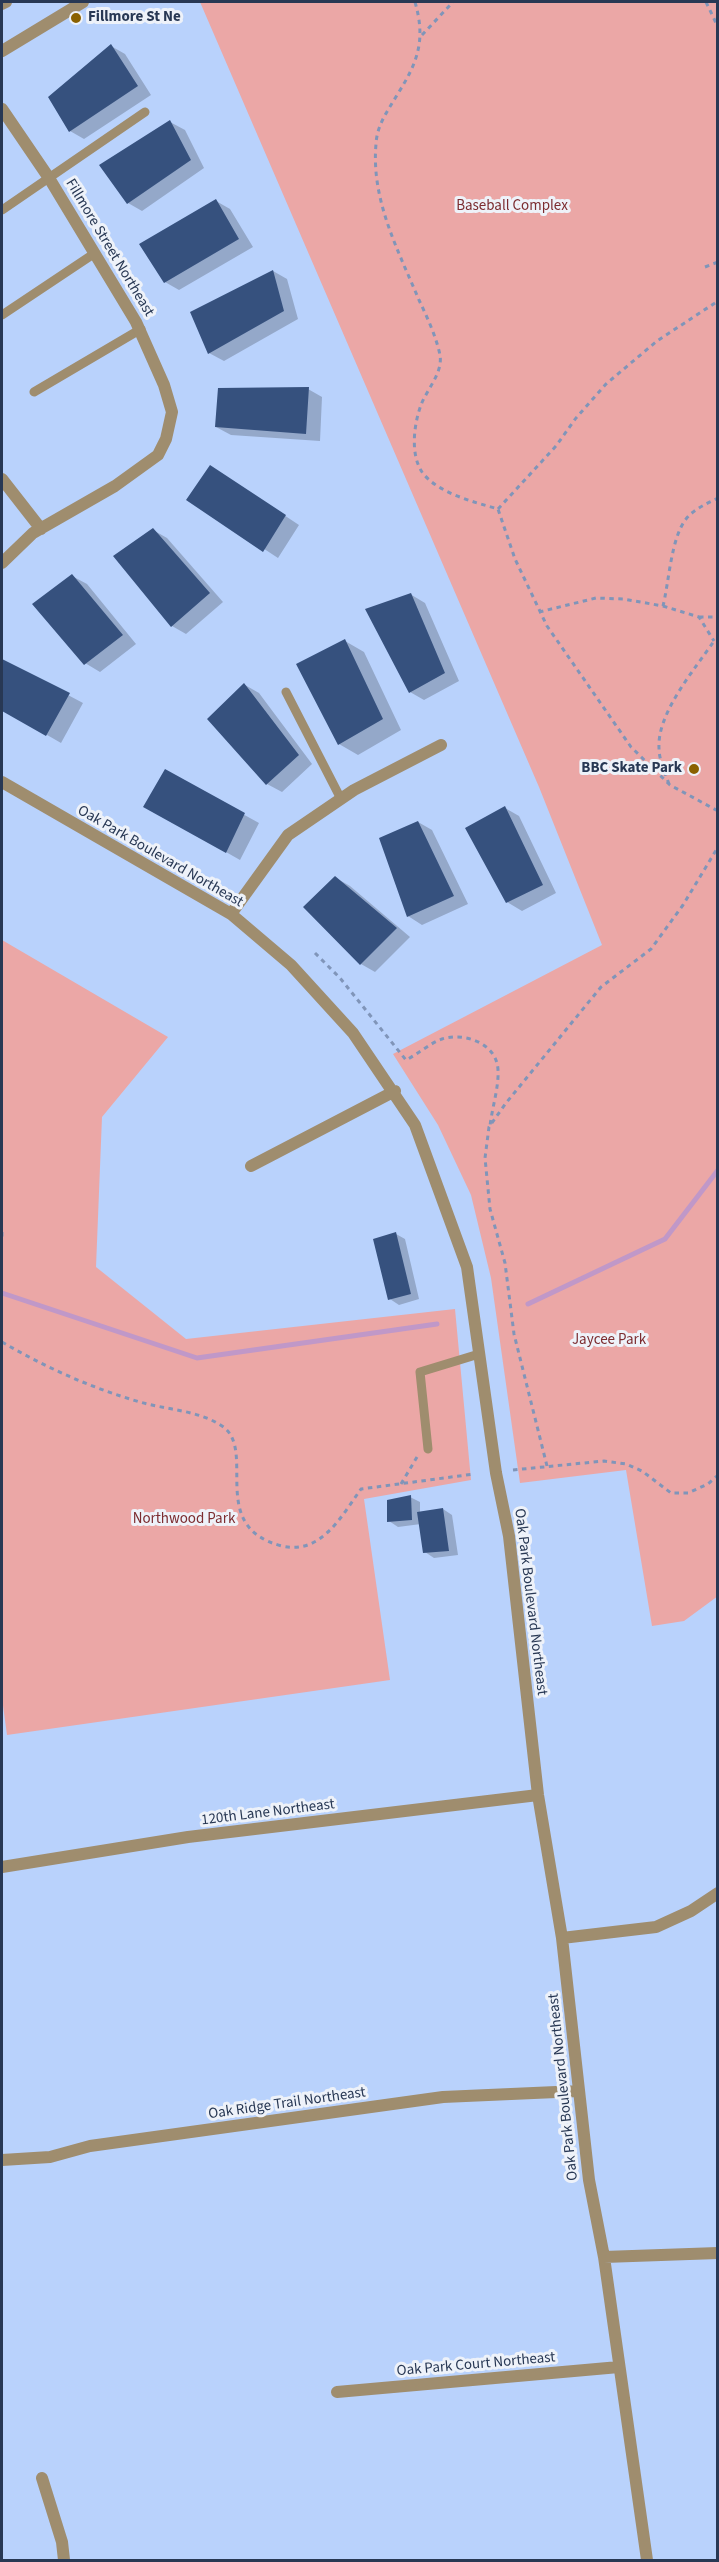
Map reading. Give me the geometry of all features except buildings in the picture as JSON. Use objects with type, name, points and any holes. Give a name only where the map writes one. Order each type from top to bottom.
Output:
[{"type":"street","points":[[2,4],[6,2]]},
{"type":"street","points":[[2,51],[83,2]]},
{"type":"street","name":"Fillmore Street Northeast","points":[[2,109],[49,178],[141,330],[172,412],[166,439],[158,455],[114,486],[41,529]]},
{"type":"street","points":[[2,478],[41,529],[2,563]]},
{"type":"street","points":[[231,914],[288,835],[341,799],[441,745]]},
{"type":"street","name":"Oak Park Boulevard Northeast","points":[[2,782],[231,914],[297,972],[353,1033],[395,1091],[415,1125],[467,1267],[496,1473],[509,1536],[538,1795],[562,1938],[589,2180],[604,2257],[647,2560]]},
{"type":"street","points":[[251,1166],[395,1091]]},
{"type":"street","name":"120th Lane Northeast","points":[[2,1867],[188,1837],[538,1795]]},
{"type":"street","points":[[562,1938],[657,1927],[691,1911],[717,1893]]},
{"type":"street","name":"Oak Ridge Trail Northeast","points":[[2,2160],[50,2157],[90,2146],[443,2097],[579,2091]]},
{"type":"street","points":[[604,2257],[717,2253]]},
{"type":"street","name":"Oak Park Court Northeast","points":[[337,2392],[619,2367]]},
{"type":"street","points":[[42,2478],[62,2542],[64,2560]]},
{"type":"lane","points":[[2,210],[145,112]]},
{"type":"lane","points":[[2,315],[95,253]]},
{"type":"lane","points":[[34,392],[141,330]]},
{"type":"lane","points":[[286,692],[341,799]]},
{"type":"lane","points":[[428,1449],[420,1372],[479,1354]]},
{"type":"path","points":[[414,2],[422,35],[415,62],[381,121],[377,132],[375,162],[379,199],[432,328],[440,357],[439,368],[421,406],[416,429],[416,460],[422,472],[432,482],[479,503],[498,508]]},
{"type":"path","points":[[422,35],[453,2]]},
{"type":"path","points":[[706,2],[717,27]]},
{"type":"path","points":[[705,267],[717,262]]},
{"type":"path","points":[[498,508],[556,446],[576,418],[606,384],[657,341],[717,301]]},
{"type":"path","points":[[663,606],[679,533],[686,519],[701,506],[717,498]]},
{"type":"path","points":[[498,508],[515,559],[539,612],[631,747],[670,785],[717,811]]},
{"type":"path","points":[[539,612],[596,598],[623,599],[663,606],[699,617],[717,616]]},
{"type":"path","points":[[670,785],[658,748],[661,727],[680,692],[716,641],[699,617]]},
{"type":"path","points":[[489,1127],[506,1102],[602,987],[651,949],[683,905],[717,847]]},
{"type":"path","points":[[315,953],[340,978],[406,1060],[439,1040],[457,1034],[474,1039],[491,1052],[499,1070],[485,1158],[490,1209],[505,1263],[514,1334],[547,1466]]},
{"type":"path","points":[[2,1232],[2,1237]]},
{"type":"path","points":[[2,1342],[60,1373],[114,1394],[201,1415],[225,1428],[234,1442],[238,1506],[245,1521],[254,1532],[272,1542],[294,1548],[316,1544],[341,1517],[361,1490],[474,1474]]},
{"type":"path","points":[[401,1484],[419,1455],[428,1449]]},
{"type":"path","points":[[513,1470],[604,1461],[626,1464],[642,1472],[671,1493],[688,1493],[708,1484],[717,1475]]},
{"type":"green space","name":"Baseball Complex","points":[[200,2],[717,2],[718,1596],[684,1621],[652,1626],[626,1470],[520,1483],[491,1278],[471,1195],[438,1125],[393,1054],[602,945],[539,787]]},
{"type":"green space","name":"Northwood Park","points":[[2,940],[168,1037],[102,1117],[96,1267],[186,1339],[455,1309],[471,1480],[364,1499],[390,1680],[7,1735],[2,1698]]},
{"type":"waterway","points":[[528,1304],[665,1239],[718,1170]]},
{"type":"waterway","points":[[2,1293],[197,1358],[437,1324]]},
{"type":"place","name":"Fillmore St Ne","points":[[76,18]]},
{"type":"place","name":"BBC Skate Park","points":[[694,769]]},
{"type":"park label","name":"Jaycee Park","points":[[609,1341]]}]
